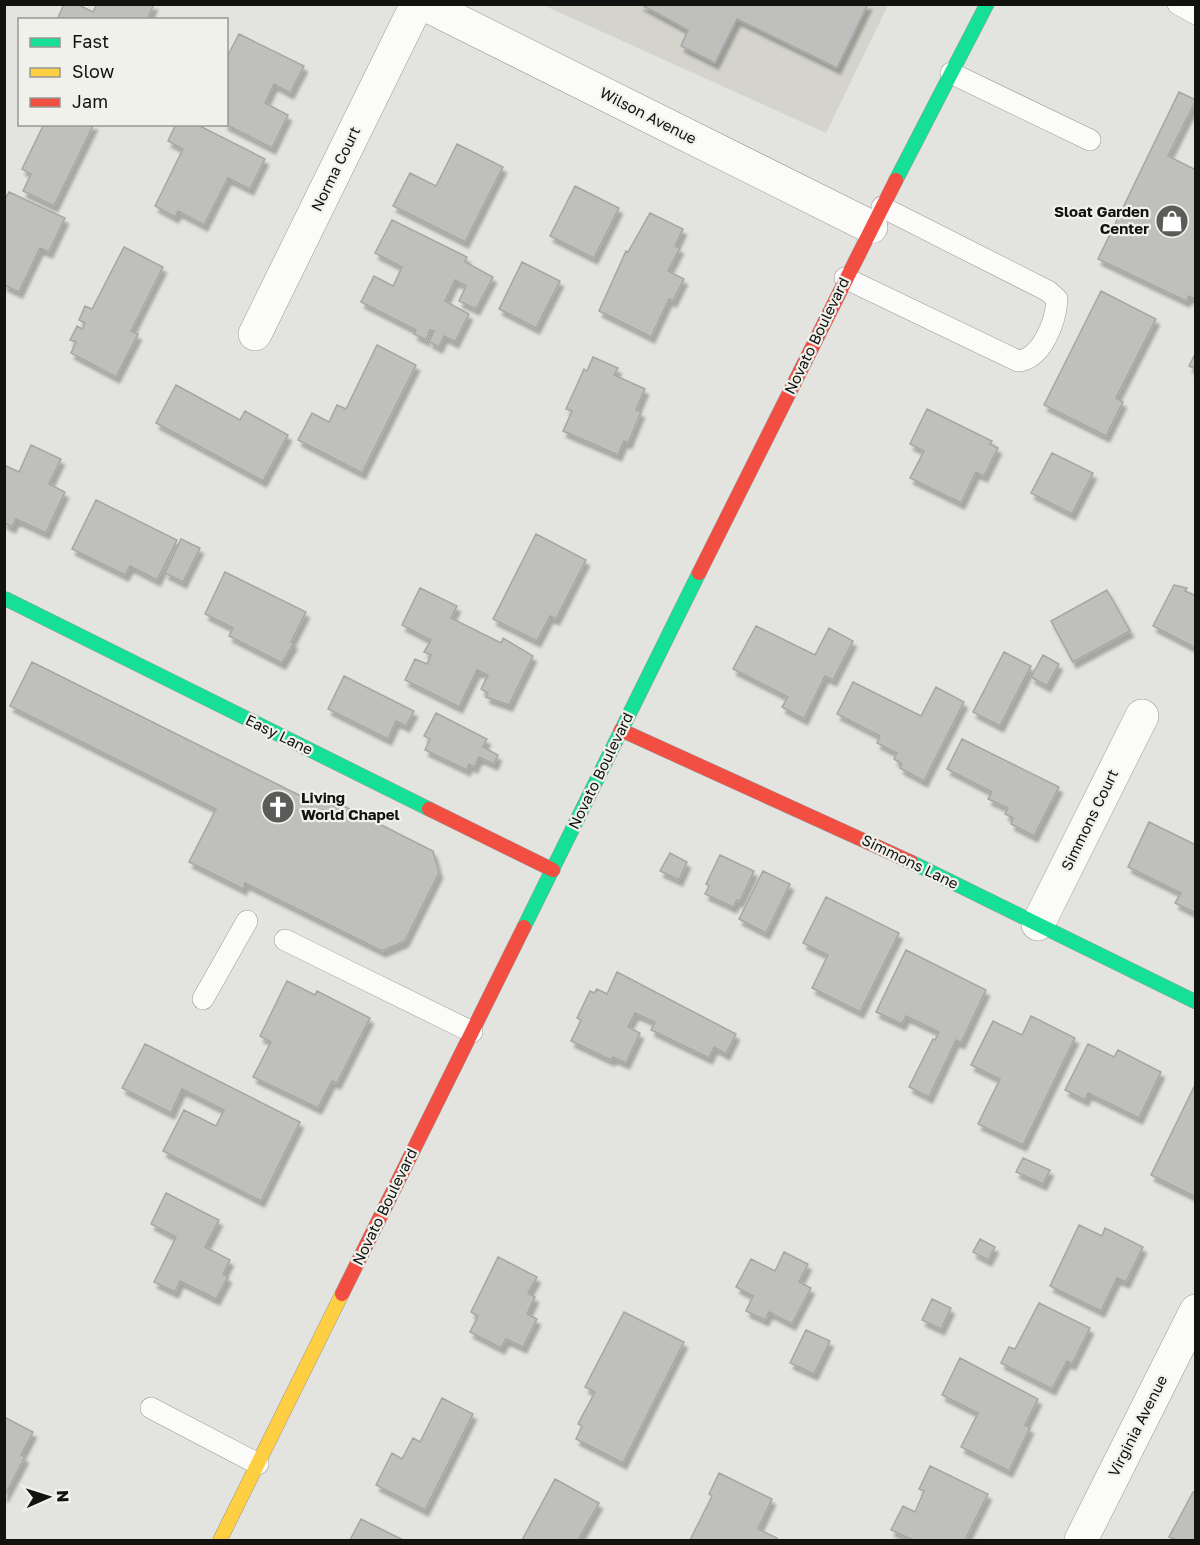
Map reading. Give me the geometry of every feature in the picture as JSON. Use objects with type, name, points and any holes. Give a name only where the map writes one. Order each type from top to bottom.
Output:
[{"type":"main road","name":"Novato Boulevard","points":[[220,1540],[845,278],[987,4]]},
{"type":"main road","name":"Easy Lane","points":[[6,599],[553,870]]},
{"type":"main road","name":"Simmons Lane","points":[[621,730],[887,850],[1196,1002]]},
{"type":"street","name":"Norma Court","points":[[255,334],[417,4]]},
{"type":"street","name":"Wilson Avenue","points":[[424,4],[877,217]]},
{"type":"street","name":"Simmons Court","points":[[1038,924],[1142,716]]},
{"type":"street","name":"Virginia Avenue","points":[[1081,1540],[1196,1311]]},
{"type":"lane","points":[[1178,4],[1196,14]]},
{"type":"lane","points":[[951,73],[1090,140]]},
{"type":"lane","points":[[845,278],[1018,361],[1028,360],[1037,354],[1057,311],[1057,299],[1048,291],[877,217]]},
{"type":"lane","points":[[203,999],[247,921]]},
{"type":"lane","points":[[285,940],[472,1032]]},
{"type":"lane","points":[[151,1408],[258,1464]]},
{"type":"shaded area","points":[[543,5],[888,5],[826,133]]},
{"type":"building","points":[[64,4],[77,4],[93,12],[97,4],[154,4],[148,18],[58,18]]},
{"type":"building","points":[[640,4],[868,4],[837,68],[737,19],[715,63],[681,46],[688,30]]},
{"type":"building","points":[[239,34],[304,66],[290,93],[274,84],[265,103],[288,115],[272,148],[228,126],[228,55]]},
{"type":"building","points":[[1179,92],[1196,100],[1168,156],[1196,170],[1196,300],[1189,296],[1186,301],[1098,259]]},
{"type":"building","points":[[43,126],[93,126],[54,206],[23,191],[31,174],[22,169]]},
{"type":"building","points":[[175,126],[200,126],[265,159],[250,189],[228,178],[204,225],[178,211],[175,217],[155,206],[183,149],[168,141]]},
{"type":"building","points":[[457,144],[503,167],[465,242],[393,206],[410,173],[436,186]]},
{"type":"building","points":[[575,186],[619,208],[594,258],[550,236]]},
{"type":"building","points":[[9,192],[65,218],[49,252],[40,248],[19,292],[4,285],[4,201]]},
{"type":"building","points":[[650,213],[683,229],[675,246],[680,248],[668,271],[684,279],[673,301],[669,299],[651,337],[599,311],[626,251],[628,252]]},
{"type":"building","points":[[392,220],[467,257],[465,262],[493,277],[476,309],[459,301],[466,286],[455,280],[445,301],[469,314],[455,342],[444,336],[439,347],[429,342],[434,331],[430,330],[426,340],[414,334],[416,330],[361,302],[374,276],[393,286],[402,267],[375,253]]},
{"type":"building","points":[[124,247],[163,267],[131,331],[138,334],[116,377],[71,353],[76,342],[70,340],[77,326],[82,329],[85,323],[79,320],[85,306],[92,309]]},
{"type":"building","points":[[522,262],[560,281],[536,328],[499,309]]},
{"type":"building","points":[[1101,291],[1156,319],[1116,398],[1123,402],[1106,436],[1044,405]]},
{"type":"building","points":[[377,345],[416,365],[362,473],[298,440],[312,413],[329,422],[337,405],[346,409]]},
{"type":"building","points":[[1196,352],[1196,369],[1189,366]]},
{"type":"building","points":[[593,357],[618,368],[614,375],[645,389],[636,410],[641,412],[628,443],[624,441],[618,455],[563,431],[572,411],[566,409],[584,369],[587,371]]},
{"type":"building","points":[[176,385],[240,420],[245,411],[288,435],[263,481],[156,423]]},
{"type":"building","points":[[927,409],[992,441],[990,444],[998,448],[984,476],[976,472],[961,503],[910,478],[924,451],[910,444]]},
{"type":"building","points":[[31,445],[61,459],[49,484],[65,492],[46,533],[16,519],[12,527],[4,523],[4,465],[19,472]]},
{"type":"building","points":[[1052,453],[1093,473],[1072,514],[1031,493]]},
{"type":"building","points":[[96,500],[177,540],[157,580],[130,566],[125,575],[72,549]]},
{"type":"building","points":[[536,534],[586,560],[556,619],[550,616],[537,641],[493,619]]},
{"type":"building","points":[[181,539],[200,548],[183,582],[165,573]]},
{"type":"building","points":[[225,572],[306,612],[291,642],[294,643],[282,663],[229,636],[233,628],[205,614]]},
{"type":"building","points":[[1174,585],[1187,588],[1185,591],[1196,596],[1196,648],[1153,626]]},
{"type":"building","points":[[420,588],[457,606],[451,618],[501,643],[503,638],[533,656],[509,705],[486,697],[488,693],[481,689],[488,675],[477,670],[459,707],[405,680],[415,659],[427,664],[431,655],[424,652],[431,640],[402,625]]},
{"type":"building","points":[[1107,590],[1130,631],[1073,662],[1051,621]]},
{"type":"building","points":[[756,626],[815,655],[829,628],[853,641],[833,680],[825,676],[804,719],[782,707],[788,697],[733,669]]},
{"type":"building","points":[[1004,652],[1031,666],[1000,726],[973,712]]},
{"type":"building","points":[[1043,655],[1059,664],[1047,686],[1031,677]]},
{"type":"building","name":"Living World Chapel","points":[[32,662],[319,805],[324,796],[433,851],[439,873],[405,941],[382,951],[245,883],[243,889],[189,862],[216,809],[10,706]]},
{"type":"building","points":[[344,676],[414,711],[406,726],[396,721],[388,739],[328,709]]},
{"type":"building","points":[[853,682],[921,716],[936,687],[964,702],[924,781],[900,768],[902,764],[894,759],[897,753],[877,743],[880,736],[837,714]]},
{"type":"building","points":[[436,713],[487,739],[483,747],[498,755],[494,764],[479,757],[474,767],[469,764],[467,770],[425,750],[430,739],[424,736]]},
{"type":"building","points":[[962,739],[1059,787],[1034,836],[1011,824],[1013,818],[1005,814],[1008,808],[988,799],[992,792],[947,769]]},
{"type":"building","points":[[1149,822],[1196,845],[1196,913],[1175,903],[1181,893],[1128,867]]},
{"type":"building","points":[[670,853],[687,862],[679,880],[660,871]]},
{"type":"building","points":[[720,855],[754,871],[740,901],[737,900],[733,907],[705,894],[709,886],[706,884]]},
{"type":"building","points":[[763,871],[790,884],[766,933],[739,919]]},
{"type":"building","points":[[826,897],[899,933],[860,1012],[812,988],[828,955],[803,943]]},
{"type":"building","points":[[906,950],[986,990],[961,1043],[956,1040],[929,1097],[909,1087],[933,1039],[935,1040],[939,1032],[906,1016],[902,1024],[876,1012]]},
{"type":"building","points":[[617,972],[736,1034],[726,1054],[714,1047],[709,1058],[651,1030],[655,1022],[635,1013],[628,1027],[640,1033],[626,1063],[613,1057],[611,1060],[571,1041],[581,1020],[577,1018],[590,991],[594,993],[597,989],[607,994]]},
{"type":"building","points":[[287,981],[315,995],[317,991],[370,1018],[337,1083],[332,1081],[318,1108],[253,1077],[271,1042],[260,1036]]},
{"type":"building","points":[[1031,1016],[1075,1038],[1023,1145],[978,1124],[1000,1079],[971,1065],[993,1021],[1022,1035]]},
{"type":"building","points":[[145,1044],[300,1122],[261,1201],[163,1151],[184,1110],[216,1126],[224,1110],[182,1089],[171,1113],[122,1088]]},
{"type":"building","points":[[1088,1044],[1114,1057],[1118,1050],[1161,1072],[1139,1118],[1088,1093],[1085,1100],[1065,1090]]},
{"type":"building","points":[[1194,1087],[1196,1088],[1196,1197],[1151,1175]]},
{"type":"building","points":[[1023,1158],[1050,1170],[1043,1184],[1016,1172]]},
{"type":"building","points":[[166,1193],[219,1220],[205,1247],[230,1260],[223,1274],[228,1277],[216,1299],[180,1281],[175,1292],[154,1282],[176,1237],[151,1224]]},
{"type":"building","points":[[1079,1225],[1102,1236],[1105,1228],[1143,1247],[1126,1282],[1117,1278],[1101,1311],[1050,1286]]},
{"type":"building","points":[[980,1239],[995,1247],[988,1260],[973,1252]]},
{"type":"building","points":[[784,1252],[808,1264],[799,1282],[811,1288],[792,1324],[769,1312],[765,1320],[746,1311],[753,1296],[736,1287],[751,1259],[775,1271]]},
{"type":"building","points":[[498,1257],[537,1277],[528,1293],[535,1297],[527,1314],[537,1319],[523,1347],[506,1339],[501,1348],[470,1332],[478,1316],[471,1312]]},
{"type":"building","points":[[932,1299],[951,1308],[941,1329],[922,1320]]},
{"type":"building","points":[[1039,1303],[1090,1328],[1072,1364],[1067,1361],[1052,1389],[1001,1363],[1009,1347],[1015,1349]]},
{"type":"building","points":[[624,1312],[684,1342],[623,1463],[576,1439],[582,1426],[578,1424],[595,1392],[585,1387]]},
{"type":"building","points":[[806,1330],[830,1341],[814,1374],[790,1363]]},
{"type":"building","points":[[960,1358],[1038,1399],[1025,1425],[1030,1428],[1009,1471],[961,1447],[978,1413],[942,1395]]},
{"type":"building","points":[[442,1398],[473,1414],[425,1510],[376,1485],[392,1453],[402,1459],[413,1438],[420,1442]]},
{"type":"building","points":[[4,1417],[33,1432],[21,1455],[25,1457],[4,1497]]},
{"type":"building","points":[[930,1466],[988,1494],[965,1540],[913,1540],[891,1530],[903,1506],[915,1512],[924,1491],[919,1489]]},
{"type":"building","points":[[719,1473],[772,1499],[758,1529],[777,1538],[776,1540],[690,1540],[712,1496],[709,1494]]},
{"type":"building","points":[[555,1479],[599,1503],[578,1540],[522,1540]]},
{"type":"building","points":[[1193,1492],[1196,1494],[1196,1540],[1176,1540],[1169,1537]]},
{"type":"building","points":[[361,1519],[403,1540],[350,1540]]},
{"type":"traffic: fast","points":[[896,180],[987,4]]},
{"type":"traffic: fast","points":[[524,927],[699,573]]},
{"type":"traffic: fast","points":[[6,599],[429,809]]},
{"type":"traffic: fast","points":[[911,862],[1196,1002]]},
{"type":"traffic: slow","points":[[220,1540],[342,1294]]},
{"type":"traffic: jam","points":[[699,573],[896,180]]},
{"type":"traffic: jam","points":[[621,730],[911,862]]},
{"type":"traffic: jam","points":[[429,809],[553,870]]},
{"type":"traffic: jam","points":[[342,1294],[524,927]]},
{"type":"place","name":"Sloat Garden Center","points":[[1172,221]]},
{"type":"place","name":"Living World Chapel","points":[[278,807]]}]
